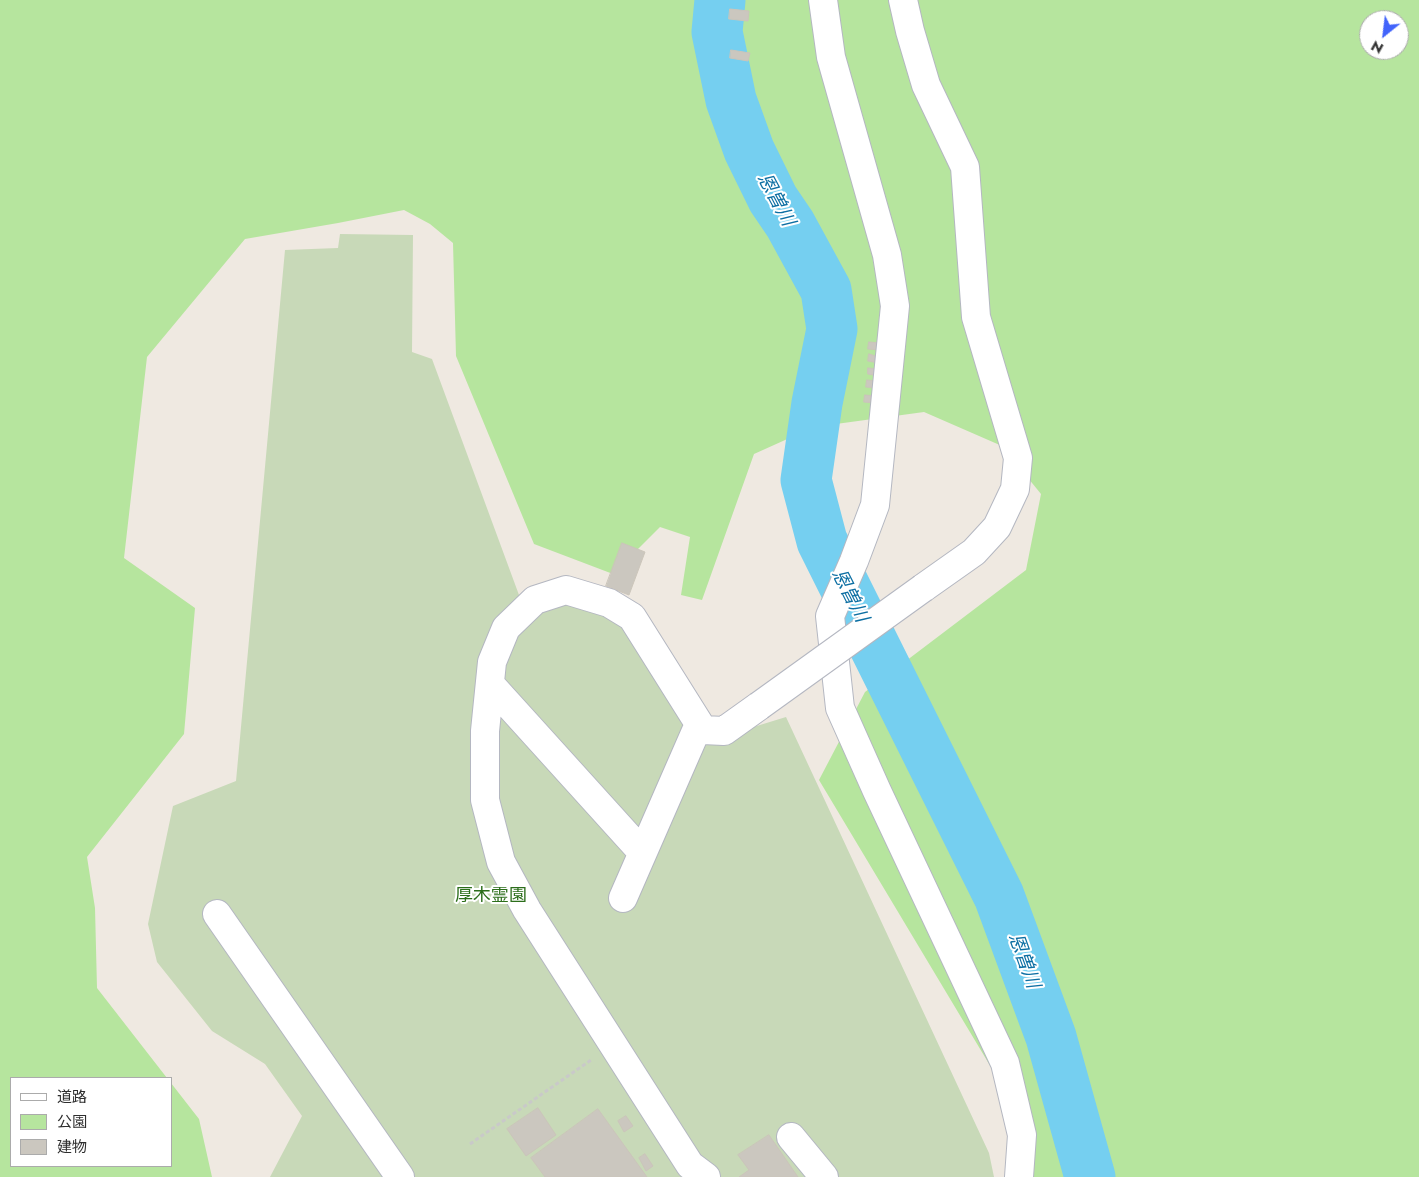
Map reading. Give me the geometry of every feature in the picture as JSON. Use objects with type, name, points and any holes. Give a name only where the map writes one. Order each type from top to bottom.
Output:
[{"type":"street","points":[[823,0],[831,57],[887,255],[895,306],[875,505],[854,561],[830,616],[840,708],[1005,1063],[1022,1135],[1019,1177]]},
{"type":"street","points":[[698,1171],[527,910],[501,862],[485,800],[485,731],[492,662],[506,628],[535,600],[566,590],[608,603],[632,616],[703,730],[724,731],[974,552],[997,527],[1015,489],[1018,458],[976,317],[965,167],[926,85],[903,0]]},
{"type":"street","points":[[490,684],[642,852]]},
{"type":"street","points":[[622,898],[699,724]]},
{"type":"street","points":[[217,914],[400,1177]]},
{"type":"street","points":[[791,1137],[824,1177]]},
{"type":"path","points":[[470,1144],[613,1044]]},
{"type":"green space","points":[[0,0],[1419,0],[1419,1177],[1033,1177],[1025,1124],[819,780],[865,692],[1026,570],[1041,494],[1002,446],[924,412],[814,427],[754,454],[702,600],[681,595],[690,537],[660,527],[613,574],[534,544],[456,356],[453,243],[430,224],[404,210],[245,239],[147,357],[124,558],[195,608],[184,734],[87,857],[95,908],[97,988],[166,1077],[10,1077],[10,1167],[172,1167],[172,1084],[199,1119],[212,1177],[0,1177]]},
{"type":"green space","name":"厚木霊園","points":[[340,234],[413,235],[412,352],[432,359],[526,614],[570,599],[619,613],[721,737],[786,717],[989,1153],[994,1177],[270,1177],[302,1116],[265,1064],[212,1031],[157,962],[148,924],[173,806],[236,781],[285,250],[338,248]]},
{"type":"building","points":[[730,9],[749,11],[748,21],[729,19]]},
{"type":"building","points":[[731,50],[750,53],[748,61],[730,58]]},
{"type":"building","points":[[869,342],[881,343],[880,350],[868,349]]},
{"type":"building","points":[[869,354],[879,357],[878,363],[868,361]]},
{"type":"building","points":[[868,368],[879,369],[878,376],[868,374]]},
{"type":"building","points":[[867,380],[878,381],[877,388],[866,387]]},
{"type":"building","points":[[865,395],[875,396],[875,403],[864,402]]},
{"type":"building","points":[[622,543],[645,552],[629,595],[606,586]]},
{"type":"building","points":[[538,1108],[556,1135],[526,1156],[507,1129]]},
{"type":"building","points":[[598,1109],[647,1177],[545,1177],[531,1158]]},
{"type":"building","points":[[626,1116],[633,1126],[624,1132],[618,1121]]},
{"type":"building","points":[[769,1135],[798,1177],[739,1177],[749,1170],[738,1155]]},
{"type":"building","points":[[645,1154],[653,1166],[646,1171],[639,1158]]},
{"type":"waterway","name":"恩曽川","points":[[720,0],[717,32],[731,100],[749,150],[773,199],[790,224],[826,290],[832,329],[817,403],[806,480],[822,541],[999,896],[1051,1037],[1090,1177]]}]
